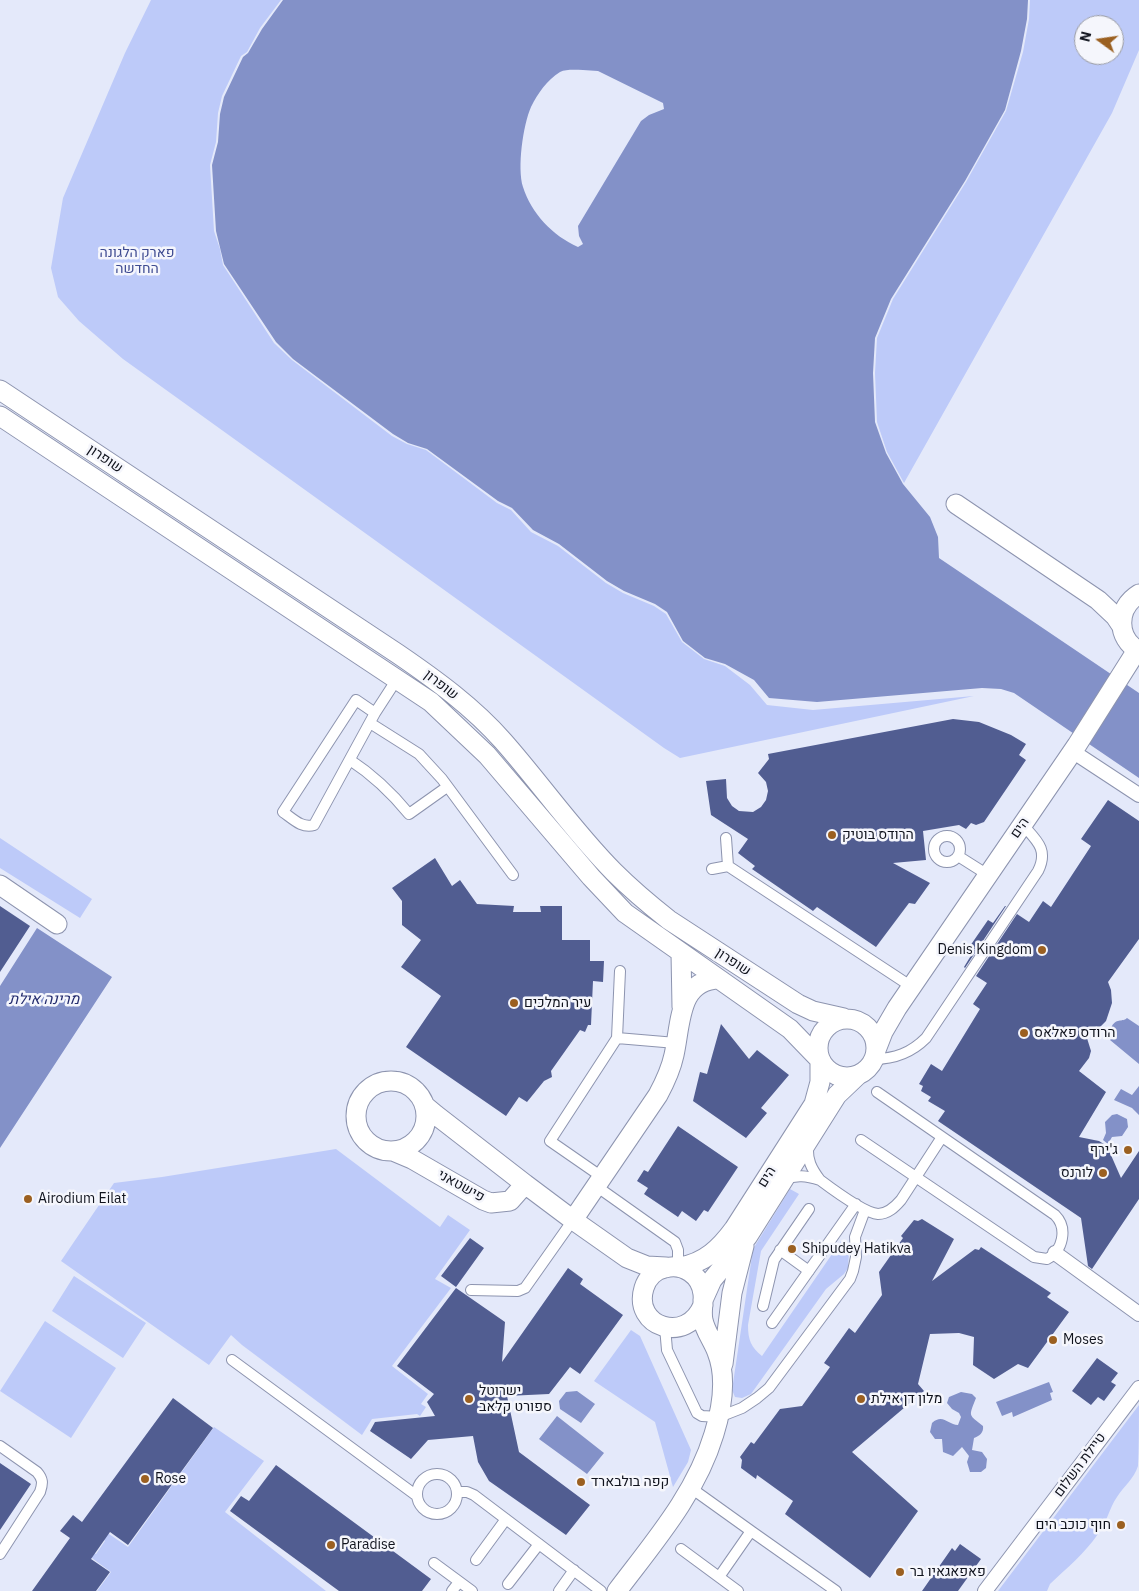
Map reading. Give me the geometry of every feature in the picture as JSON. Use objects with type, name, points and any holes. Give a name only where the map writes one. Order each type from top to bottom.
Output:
[{"type":"street","name":"שופרון","points":[[0,390],[398,654],[446,688],[498,735],[602,859],[625,883],[669,920],[798,1004],[813,1011],[849,1018]]},
{"type":"street","name":"שופרון","points":[[0,416],[431,702],[488,755],[591,878],[625,913],[790,1028],[820,1060]]},
{"type":"street","points":[[956,504],[1107,607],[1122,625]]},
{"type":"street","points":[[1074,583],[1115,595],[1138,595]]},
{"type":"street","points":[[1138,595],[1129,602],[1124,610],[1122,625],[1126,640],[1138,651]]},
{"type":"street","name":"הים","points":[[875,1055],[883,1032],[900,1004],[1138,651]]},
{"type":"street","points":[[1074,748],[1139,795]]},
{"type":"street","points":[[0,885],[57,924]]},
{"type":"street","points":[[681,953],[682,1013]]},
{"type":"street","points":[[573,1220],[658,1095],[670,1071],[682,1013],[689,994],[705,980],[720,979]]},
{"type":"street","name":"הים","points":[[849,1018],[873,1017],[900,1004]]},
{"type":"street","points":[[849,1018],[862,1022],[869,1028],[875,1041],[875,1055],[869,1067],[858,1075],[844,1077],[835,1075],[827,1070],[820,1060],[817,1045],[822,1032],[831,1022],[849,1018]]},
{"type":"street","name":"הים","points":[[675,1267],[694,1264],[711,1254],[734,1229],[814,1104],[820,1082],[820,1060]]},
{"type":"street","name":"הים","points":[[722,1384],[722,1372],[718,1354],[703,1320],[703,1302],[709,1286],[716,1274],[749,1233],[839,1093],[858,1075]]},
{"type":"street","points":[[424,1104],[425,1122],[418,1138],[410,1146],[388,1151],[377,1148],[367,1142],[360,1133],[356,1116],[360,1099],[367,1090],[377,1084],[388,1081],[400,1082],[410,1087],[436,1115],[573,1220],[627,1258],[646,1266],[675,1267],[689,1271],[699,1281],[703,1290],[703,1302],[696,1318],[689,1324],[675,1328],[656,1323],[649,1317],[644,1309],[638,1275],[627,1258]]},
{"type":"street","name":"פישטאני","points":[[394,1150],[491,1203],[510,1201],[525,1184]]},
{"type":"street","name":"הים","points":[[617,1591],[678,1509],[691,1488],[707,1454],[718,1417],[732,1293],[749,1233]]},
{"type":"street","points":[[1055,1254],[1137,1309]]},
{"type":"street","points":[[642,1295],[644,1285],[657,1271],[675,1267]]},
{"type":"street","name":"טיילת השלום","points":[[985,1591],[1139,1388]]},
{"type":"lane","points":[[375,714],[356,700],[283,812],[302,825],[309,827],[314,825],[375,714],[397,680]]},
{"type":"lane","points":[[370,723],[419,754],[447,787],[513,874]]},
{"type":"lane","points":[[350,760],[367,771],[391,792],[409,814],[447,787]]},
{"type":"lane","points":[[875,1055],[885,1059],[900,1056],[916,1048],[926,1038],[1038,871],[1042,859],[1042,849],[1037,840],[1022,824]]},
{"type":"lane","points":[[726,838],[728,866]]},
{"type":"lane","points":[[958,856],[988,875]]},
{"type":"lane","points":[[712,869],[728,866],[912,987]]},
{"type":"lane","points":[[620,971],[617,1038],[550,1141],[675,1242],[678,1250],[675,1267]]},
{"type":"lane","points":[[617,1038],[676,1043]]},
{"type":"lane","points":[[860,1140],[1034,1257],[1046,1259],[1055,1254],[1063,1235],[1058,1218],[876,1092]]},
{"type":"lane","points":[[782,1183],[785,1179],[800,1176],[820,1180],[865,1210],[879,1214],[890,1210],[901,1200],[942,1137]]},
{"type":"lane","points":[[808,1141],[809,1162],[820,1180]]},
{"type":"lane","points":[[772,1323],[856,1204]]},
{"type":"lane","points":[[763,1306],[774,1260],[809,1209]]},
{"type":"lane","points":[[666,1327],[667,1350],[697,1412],[702,1416],[718,1417],[747,1406],[768,1388],[848,1283],[854,1267],[855,1237],[865,1210]]},
{"type":"lane","points":[[471,1290],[518,1291],[525,1288],[573,1220]]},
{"type":"lane","points":[[780,1250],[809,1271]]},
{"type":"lane","points":[[232,1360],[417,1496]]},
{"type":"lane","points":[[0,1446],[37,1472],[43,1483],[40,1492],[0,1554]]},
{"type":"lane","points":[[436,1474],[450,1479],[457,1492],[454,1505],[447,1511],[439,1514],[424,1509],[417,1496],[422,1481],[436,1474]]},
{"type":"lane","points":[[691,1488],[836,1591]]},
{"type":"lane","points":[[457,1492],[468,1492],[474,1495],[602,1591]]},
{"type":"lane","points":[[476,1560],[506,1519]]},
{"type":"lane","points":[[719,1577],[751,1531]]},
{"type":"lane","points":[[508,1584],[539,1544]]},
{"type":"lane","points":[[681,1549],[738,1591]]},
{"type":"lane","points":[[434,1563],[472,1591]]},
{"type":"lane","points":[[559,1591],[574,1570]]},
{"type":"lane","points":[[452,1591],[459,1582]]},
{"type":"green space","name":"פארק הלגונה החדשה","points":[[151,0],[281,0],[260,28],[247,52],[241,56],[222,96],[218,113],[216,142],[210,165],[214,231],[223,265],[274,343],[292,360],[392,436],[407,444],[426,450],[497,503],[511,510],[531,532],[558,546],[606,583],[623,593],[654,606],[666,614],[682,642],[704,659],[725,666],[750,685],[767,705],[813,710],[974,696],[680,758],[123,359],[79,321],[58,297],[51,268],[63,198],[125,53]]},
{"type":"green space","points":[[1030,0],[1139,0],[1139,50],[1112,113],[904,483],[887,452],[877,422],[875,373],[877,338],[893,299],[966,182],[1006,111],[1023,52],[1029,19]]},
{"type":"green space","points":[[0,838],[92,899],[80,918],[0,868]]},
{"type":"green space","points":[[336,1149],[440,1227],[448,1215],[470,1230],[435,1279],[451,1288],[392,1366],[428,1394],[421,1404],[426,1407],[420,1416],[417,1414],[372,1419],[362,1435],[231,1335],[209,1365],[61,1261],[114,1183]]},
{"type":"green space","points":[[790,1189],[799,1194],[761,1251],[748,1325],[751,1343],[755,1349],[762,1356],[841,1241],[849,1251],[848,1268],[844,1274],[826,1289],[751,1394],[742,1398],[735,1397],[732,1390],[753,1249]]},
{"type":"green space","points":[[74,1276],[146,1323],[123,1358],[52,1311]]},
{"type":"green space","points":[[45,1321],[116,1368],[71,1438],[0,1391]]},
{"type":"green space","points":[[631,1330],[640,1336],[691,1450],[688,1462],[673,1487],[655,1422],[594,1381]]},
{"type":"green space","points":[[1139,1405],[1138,1466],[1131,1479],[1114,1501],[1104,1525],[1093,1541],[1050,1584],[1047,1591],[998,1591]]},
{"type":"green space","points":[[214,1427],[264,1461],[225,1512],[326,1591],[97,1591],[111,1572],[89,1556],[92,1552],[96,1554],[105,1541],[102,1538],[106,1532],[128,1547]]},
{"type":"water","points":[[283,0],[1028,0],[1027,19],[1021,51],[1005,110],[965,181],[891,299],[875,338],[873,373],[875,422],[886,453],[903,484],[930,517],[938,537],[939,558],[1139,693],[1139,778],[1014,693],[1001,689],[982,688],[817,702],[769,698],[754,680],[725,664],[705,658],[683,641],[667,612],[655,604],[624,591],[607,581],[559,544],[533,530],[512,508],[498,501],[427,449],[408,443],[393,434],[293,359],[276,342],[224,264],[216,231],[212,165],[218,142],[220,114],[224,97],[243,57],[248,53],[262,29]],"holes":[[[565,70],[598,71],[663,103],[664,109],[649,115],[641,121],[578,226],[579,236],[583,244],[578,247],[560,237],[544,223],[531,206],[521,179],[522,147],[531,107],[547,83]]]},
{"type":"water","name":"מרינה אילת","points":[[37,928],[112,977],[0,1148],[0,986]]},
{"type":"water","points":[[1127,1018],[1139,1026],[1139,1064],[1110,1040],[1113,1035],[1111,1028],[1115,1022]]},
{"type":"water","points":[[1139,1086],[1139,1115],[1132,1108],[1114,1100],[1121,1089],[1132,1095]]},
{"type":"water","points":[[1117,1114],[1127,1119],[1128,1127],[1122,1136],[1112,1137],[1108,1144],[1103,1140],[1106,1133],[1105,1122],[1112,1115]]},
{"type":"water","points":[[1049,1382],[1053,1392],[1050,1393],[1052,1400],[1013,1417],[1012,1412],[1002,1416],[996,1402]]},
{"type":"water","points":[[577,1391],[595,1404],[581,1423],[560,1409],[559,1401],[566,1392]]},
{"type":"water","points":[[961,1392],[972,1394],[976,1398],[971,1415],[983,1426],[982,1432],[974,1438],[972,1450],[982,1452],[987,1459],[986,1468],[981,1472],[970,1472],[967,1462],[969,1456],[962,1447],[953,1456],[943,1452],[942,1439],[935,1439],[930,1432],[932,1423],[939,1419],[958,1425],[961,1417],[959,1413],[947,1403],[949,1397]]},
{"type":"water","points":[[557,1416],[604,1453],[587,1474],[539,1439]]},
{"type":"building","name":"הרודס בוטיק","points":[[953,719],[979,722],[1011,735],[1026,744],[1019,755],[1026,760],[984,822],[976,825],[971,823],[966,829],[959,825],[923,831],[926,860],[893,863],[930,883],[915,904],[909,903],[876,947],[817,907],[813,911],[752,869],[755,866],[738,853],[748,839],[711,815],[706,781],[726,779],[727,798],[732,806],[739,811],[753,812],[761,807],[766,800],[768,791],[766,782],[758,773],[769,759],[768,754]]},
{"type":"building","name":"הרודס פאלאס","points":[[1108,800],[1139,821],[1139,939],[1108,982],[1112,1003],[1106,1021],[1099,1028],[1086,1035],[1091,1051],[1089,1058],[1079,1071],[1106,1092],[1079,1137],[1099,1141],[1107,1146],[1121,1178],[1139,1151],[1139,1199],[1092,1269],[1088,1266],[1081,1218],[938,1121],[945,1111],[928,1101],[931,1097],[921,1091],[923,1086],[919,1084],[931,1064],[942,1071],[980,1009],[973,1004],[987,983],[976,976],[1017,914],[1029,922],[1043,901],[1051,907],[1091,846],[1081,839]]},
{"type":"building","name":"עיר המלכים","points":[[435,858],[452,886],[460,880],[477,904],[514,906],[513,912],[541,912],[540,906],[562,906],[562,940],[590,940],[590,961],[604,961],[603,982],[593,981],[591,1025],[588,1025],[585,1032],[580,1030],[551,1071],[552,1077],[544,1081],[527,1102],[519,1097],[506,1116],[406,1047],[441,996],[401,967],[421,940],[402,925],[402,901],[392,888]]},
{"type":"building","points":[[0,906],[30,926],[0,972]]},
{"type":"building","points":[[1005,906],[965,968],[975,949],[970,946],[988,920],[993,923]]},
{"type":"building","points":[[721,1024],[749,1059],[757,1050],[789,1075],[761,1108],[767,1113],[746,1138],[693,1101],[700,1072],[707,1074]]},
{"type":"building","points":[[678,1126],[738,1167],[708,1212],[704,1210],[696,1221],[682,1211],[678,1217],[644,1194],[648,1188],[637,1181],[644,1170],[648,1172]]},
{"type":"building","name":"מלון דן אילת","points":[[922,1219],[954,1239],[932,1281],[975,1249],[979,1250],[981,1247],[1051,1293],[1047,1297],[1069,1312],[1028,1368],[1018,1364],[994,1379],[973,1365],[974,1337],[959,1333],[930,1334],[918,1384],[924,1391],[852,1452],[918,1511],[870,1578],[785,1514],[793,1501],[757,1475],[756,1479],[741,1468],[742,1460],[740,1457],[751,1442],[754,1444],[780,1409],[802,1406],[830,1367],[824,1363],[849,1328],[855,1333],[882,1295],[879,1272],[903,1238],[901,1236],[914,1220]]},
{"type":"building","points":[[470,1238],[484,1248],[456,1287],[441,1276]]},
{"type":"building","name":"ישרוטל ספורט קלאב","points":[[568,1268],[583,1279],[580,1284],[623,1315],[580,1374],[570,1367],[549,1394],[507,1396],[519,1452],[590,1505],[566,1535],[489,1481],[478,1462],[473,1436],[428,1440],[411,1459],[370,1431],[375,1422],[435,1416],[427,1402],[434,1394],[397,1366],[456,1288],[505,1322],[502,1362]]},
{"type":"building","points":[[1097,1358],[1118,1373],[1111,1382],[1116,1385],[1104,1401],[1098,1397],[1091,1405],[1072,1391]]},
{"type":"building","name":"Rose","points":[[173,1398],[213,1428],[128,1545],[110,1532],[91,1559],[110,1572],[96,1591],[32,1591],[70,1538],[60,1531],[73,1515],[82,1522]]},
{"type":"building","points":[[0,1463],[31,1484],[0,1530]]},
{"type":"building","name":"Paradise","points":[[276,1465],[431,1579],[422,1591],[339,1591],[230,1511],[241,1496],[249,1501]]},
{"type":"building","points":[[960,1544],[981,1559],[958,1591],[922,1591],[952,1548],[955,1551]]},
{"type":"place","name":"הרודס בוטיק","points":[[832,835]]},
{"type":"place","name":"Denis Kingdom","points":[[1042,950]]},
{"type":"place","name":"עיר המלכים","points":[[514,1003]]},
{"type":"place","name":"הרודס פאלאס","points":[[1024,1033]]},
{"type":"place","name":"ג'ירף","points":[[1128,1150]]},
{"type":"place","name":"לורנס","points":[[1103,1173]]},
{"type":"place","name":"Airodium Eilat","points":[[28,1199]]},
{"type":"place","name":"Shipudey Hatikva","points":[[792,1249]]},
{"type":"place","name":"Moses","points":[[1053,1340]]},
{"type":"place","name":"ישרוטל ספורט קלאב","points":[[469,1399]]},
{"type":"place","name":"מלון דן אילת","points":[[861,1399]]},
{"type":"place","name":"Rose","points":[[145,1479]]},
{"type":"place","name":"קפה בולבארד","points":[[581,1482]]},
{"type":"place","name":"חוף כוכב הים","points":[[1121,1525]]},
{"type":"place","name":"Paradise","points":[[331,1545]]},
{"type":"place","name":"פאפאגאיו בר","points":[[900,1572]]}]
